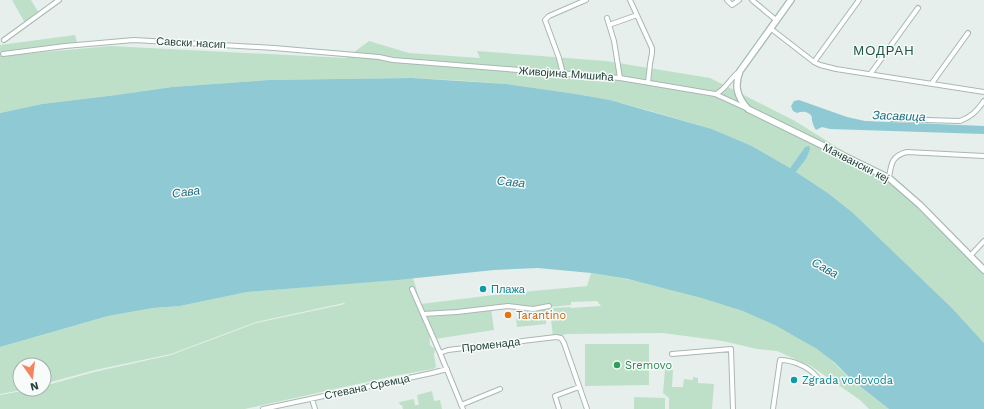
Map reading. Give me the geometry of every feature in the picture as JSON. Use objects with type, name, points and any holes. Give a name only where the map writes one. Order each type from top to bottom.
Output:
[{"type":"street","points":[[4,40],[59,0]]},
{"type":"street","points":[[563,74],[559,58],[545,20],[549,16],[586,0]]},
{"type":"street","points":[[630,0],[652,48],[648,83]]},
{"type":"street","points":[[727,0],[732,5],[739,0]]},
{"type":"street","points":[[752,0],[776,20]]},
{"type":"street","points":[[716,94],[723,89],[740,70],[791,0]]},
{"type":"street","points":[[814,62],[859,0]]},
{"type":"street","points":[[871,73],[918,8]]},
{"type":"street","points":[[609,25],[637,15]]},
{"type":"street","points":[[607,18],[620,78]]},
{"type":"street","points":[[770,28],[814,62],[827,67],[984,92]]},
{"type":"street","points":[[932,83],[968,33]]},
{"type":"street","name":"Савски насип","points":[[3,54],[65,46],[134,40],[274,48],[379,57]]},
{"type":"street","name":"Живојина Мишића","points":[[379,57],[393,60],[620,78],[716,94],[748,109]]},
{"type":"street","points":[[740,70],[736,86],[740,99],[748,109]]},
{"type":"street","points":[[892,119],[960,121],[975,112],[984,101]]},
{"type":"street","name":"Мачвански кеј","points":[[748,109],[889,178],[920,205],[984,270]]},
{"type":"street","points":[[889,178],[891,165],[895,157],[907,152],[984,156]]},
{"type":"street","points":[[970,256],[984,241]]},
{"type":"street","points":[[412,289],[462,407],[500,389]]},
{"type":"street","points":[[423,314],[508,306],[533,309],[549,306]]},
{"type":"street","name":"Променада","points":[[440,353],[455,349],[553,337],[561,338],[579,387]]},
{"type":"street","points":[[672,354],[730,349],[733,409]]},
{"type":"street","points":[[773,409],[780,361],[782,360],[798,364],[810,369],[817,377]]},
{"type":"street","name":"Стевана Сремца","points":[[263,409],[447,369]]},
{"type":"street","points":[[559,409],[555,396],[579,387],[587,409]]},
{"type":"street","points":[[312,399],[315,409]]},
{"type":"green space","points":[[12,0],[31,0],[39,13],[25,23]]},
{"type":"green space","points":[[75,35],[77,42],[0,52],[0,45]]},
{"type":"green space","points":[[369,41],[409,53],[480,58],[477,51],[606,61],[710,78],[795,121],[848,154],[901,183],[984,267],[984,343],[952,308],[852,212],[828,193],[796,172],[806,159],[805,147],[790,168],[752,146],[712,129],[610,100],[507,84],[467,81],[412,78],[269,80],[172,87],[42,104],[0,113],[0,56],[110,46],[346,58]]},
{"type":"green space","points":[[591,273],[619,278],[708,299],[766,320],[821,351],[853,381],[889,409],[869,409],[860,400],[811,366],[777,351],[757,349],[723,341],[663,333],[567,334],[553,337],[550,310],[553,310],[553,308],[601,306],[597,301],[571,302],[571,305],[550,307],[547,315],[527,316],[527,311],[516,305],[491,308],[494,330],[435,339],[429,326],[430,345],[435,349],[434,355],[436,367],[433,369],[394,376],[245,409],[0,409],[0,395],[12,393],[12,397],[52,397],[52,384],[94,372],[171,355],[256,323],[345,304],[256,322],[171,354],[95,370],[52,382],[52,357],[12,357],[12,392],[0,394],[0,347],[108,316],[153,308],[180,306],[247,292],[413,278],[421,304],[511,293],[587,286]]},
{"type":"green space","points":[[546,316],[546,324],[517,327],[516,319]]},
{"type":"green space","name":"Sremovo","points":[[585,344],[649,344],[649,385],[585,386]]},
{"type":"green space","points":[[665,369],[673,370],[672,387],[683,387],[684,379],[693,380],[693,377],[698,378],[698,383],[714,384],[712,409],[669,409],[669,398],[663,393]]},
{"type":"green space","points":[[432,391],[434,401],[440,400],[442,409],[403,409],[402,405],[400,405],[399,402],[414,399],[415,405],[419,405],[417,395]]},
{"type":"green space","points":[[634,397],[665,398],[665,409],[634,409]]},
{"type":"water","name":"Сава","points":[[412,78],[507,84],[610,100],[712,129],[752,146],[790,168],[805,147],[809,146],[810,149],[806,159],[796,172],[828,193],[852,212],[952,308],[984,343],[984,409],[889,409],[853,381],[834,362],[817,349],[775,325],[743,311],[702,298],[628,279],[591,273],[538,268],[494,270],[397,280],[247,292],[180,306],[153,308],[108,316],[0,347],[0,113],[42,104],[172,87],[269,80]]},
{"type":"water","points":[[799,100],[847,117],[865,121],[984,126],[984,134],[830,129],[822,127],[816,130],[812,122],[812,117],[809,114],[803,112],[797,113],[793,111],[791,106],[794,101]]},
{"type":"place","name":"Плажа","points":[[483,289]]},
{"type":"place","name":"Tarantino","points":[[508,315]]},
{"type":"place","name":"Sremovo","points":[[617,365]]},
{"type":"place","name":"Zgrada vodovoda","points":[[794,380]]},
{"type":"district","name":"МОДРАН","points":[[884,50]]},
{"type":"water label","name":"Засавица","points":[[899,116]]}]
